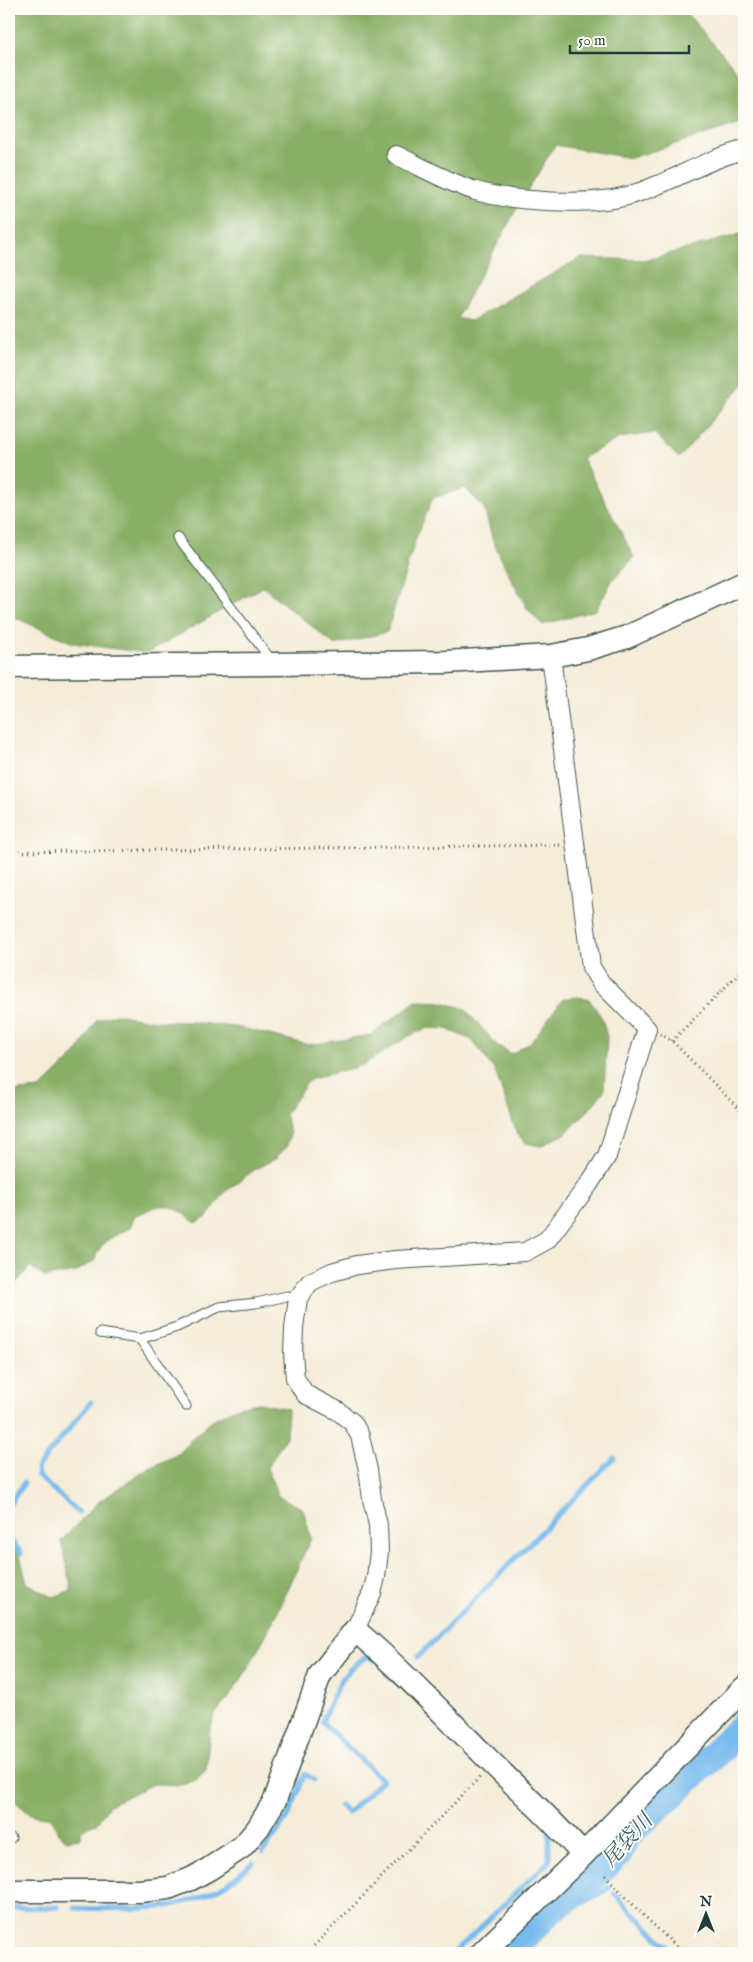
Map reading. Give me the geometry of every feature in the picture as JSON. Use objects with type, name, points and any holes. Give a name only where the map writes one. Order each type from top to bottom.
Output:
[{"type":"street","points":[[396,155],[475,191],[503,197],[569,202],[597,201],[636,193],[672,180],[722,156],[744,150]]},
{"type":"street","points":[[9,667],[445,662],[550,656],[588,649],[627,637],[744,583]]},
{"type":"street","points":[[9,1891],[140,1891],[168,1888],[191,1879],[242,1847],[258,1828],[275,1800],[320,1675],[354,1630],[372,1593],[379,1552],[378,1525],[360,1436],[353,1423],[338,1411],[306,1394],[295,1378],[293,1353],[298,1298],[310,1282],[332,1272],[357,1265],[396,1260],[524,1252],[547,1240],[589,1184],[607,1156],[646,1029],[601,983],[592,967],[550,656]]},
{"type":"street","points":[[354,1630],[386,1657],[558,1826],[583,1855]]},
{"type":"street","points":[[482,1953],[583,1855],[744,1688]]},
{"type":"lane","points":[[178,538],[275,664]]},
{"type":"lane","points":[[100,1333],[140,1339],[177,1327],[218,1307],[256,1303],[287,1296],[298,1298]]},
{"type":"lane","points":[[140,1339],[186,1406]]},
{"type":"path","points":[[9,852],[576,845]]},
{"type":"path","points":[[672,1041],[744,968]]},
{"type":"path","points":[[646,1029],[672,1041],[744,1114]]},
{"type":"path","points":[[307,1953],[493,1764]]},
{"type":"path","points":[[605,1876],[683,1953]]},
{"type":"green space","points":[[9,9],[683,9],[743,78],[744,122],[631,158],[555,145],[516,210],[457,318],[471,321],[580,258],[647,260],[744,233],[744,383],[679,458],[654,433],[620,438],[582,458],[634,557],[612,581],[596,610],[542,625],[527,608],[507,571],[493,541],[484,508],[465,488],[433,498],[416,538],[387,632],[335,645],[263,587],[147,653],[73,643],[9,615]]},
{"type":"green space","points":[[577,997],[589,999],[602,1018],[607,1037],[604,1091],[588,1111],[565,1134],[541,1146],[525,1143],[516,1131],[495,1071],[472,1040],[446,1029],[428,1028],[409,1036],[363,1065],[309,1080],[285,1114],[290,1134],[286,1148],[276,1158],[254,1170],[225,1192],[207,1217],[196,1223],[172,1207],[160,1206],[153,1208],[134,1217],[130,1228],[103,1244],[95,1260],[76,1272],[44,1277],[30,1267],[9,1291],[9,1092],[40,1089],[76,1054],[97,1020],[116,1014],[155,1021],[190,1022],[242,1028],[309,1045],[371,1035],[416,1001],[442,1002],[465,1009],[497,1045],[512,1054],[531,1042],[563,999]]},
{"type":"green space","points":[[259,1403],[288,1409],[286,1437],[267,1468],[278,1496],[303,1509],[311,1538],[276,1616],[247,1670],[228,1699],[215,1714],[210,1729],[206,1770],[196,1780],[182,1785],[153,1784],[109,1805],[97,1823],[80,1831],[80,1838],[67,1840],[58,1833],[50,1817],[35,1816],[9,1797],[9,1547],[17,1545],[27,1583],[53,1597],[72,1590],[61,1541],[97,1503],[148,1469],[180,1453],[193,1437],[212,1420],[238,1407]]},
{"type":"waterway","points":[[79,1513],[38,1476],[37,1468],[91,1402]]},
{"type":"waterway","points":[[418,1657],[614,1458]]},
{"type":"waterway","points":[[9,1505],[24,1483]]},
{"type":"waterway","points":[[9,1537],[21,1553]]},
{"type":"waterway","points":[[340,1805],[348,1813],[382,1780],[322,1722],[345,1675],[360,1660],[370,1656],[374,1660]]},
{"type":"waterway","name":"尾袋川","points":[[508,1953],[564,1896],[591,1879],[618,1853],[627,1835],[744,1725]]},
{"type":"waterway","points":[[263,1852],[289,1815],[305,1774],[314,1780]]},
{"type":"waterway","points":[[454,1953],[549,1861],[549,1832]]},
{"type":"waterway","points":[[75,1908],[153,1908],[190,1901],[225,1885],[253,1863]]},
{"type":"waterway","name":"尾袋川","points":[[590,1871],[598,1879]]},
{"type":"waterway","points":[[524,1953],[561,1916],[609,1888]]},
{"type":"waterway","points":[[614,1894],[674,1953]]},
{"type":"waterway","points":[[9,1908],[58,1907]]}]
